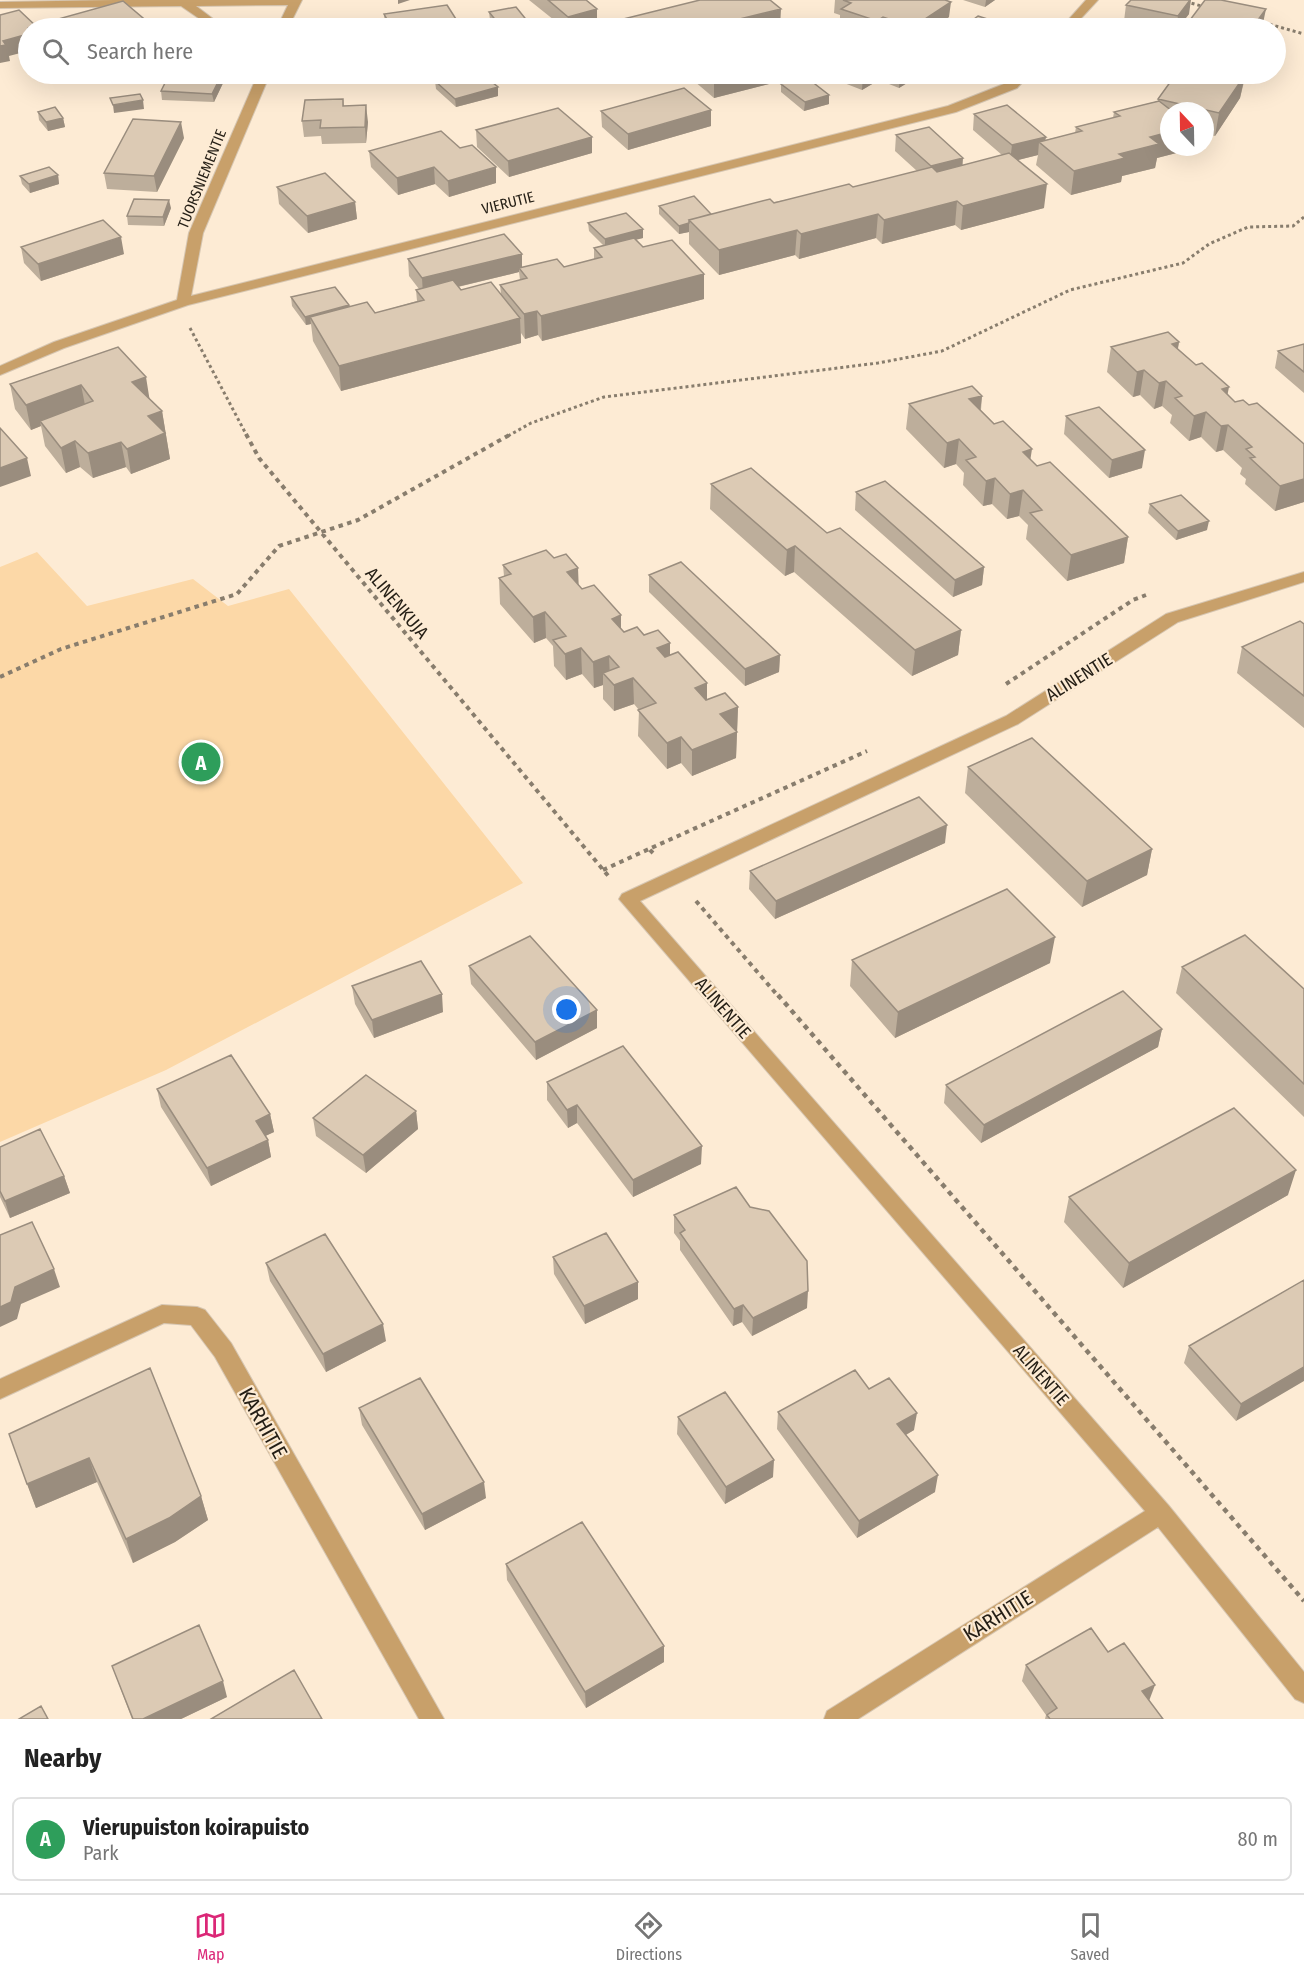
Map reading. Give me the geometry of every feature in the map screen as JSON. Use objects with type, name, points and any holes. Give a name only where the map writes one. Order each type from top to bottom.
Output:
[{"type":"street","points":[[1075,18],[1092,0]]},
{"type":"street","points":[[0,4],[295,1],[287,18]]},
{"type":"street","points":[[184,3],[206,18]]},
{"type":"street","name":"TUORSNIEMENTIE","points":[[183,302],[196,233],[260,84]]},
{"type":"street","name":"VIERUTIE","points":[[0,371],[59,345],[183,302],[952,109],[1014,84]]},
{"type":"street","name":"ALINENTIE","points":[[1304,577],[1172,618],[1012,720],[628,899],[1161,1513],[1304,1691]]},
{"type":"street","name":"KARHITIE","points":[[0,1389],[162,1314],[197,1316],[223,1350],[432,1719]]},
{"type":"street","name":"KARHITIE","points":[[836,1719],[1161,1513]]},
{"type":"path","points":[[1180,0],[1214,9]]},
{"type":"path","points":[[1286,29],[1304,34]]},
{"type":"path","points":[[0,677],[61,649],[237,594],[279,546],[358,520],[531,423],[604,398],[878,363],[942,351],[1070,290],[1183,263],[1209,244],[1248,227],[1293,226],[1304,217]]},
{"type":"path","name":"ALINENKUJA","points":[[183,302],[187,323],[259,458],[628,899]]},
{"type":"path","points":[[998,690],[1133,600],[1156,592]]},
{"type":"path","points":[[603,870],[868,750]]},
{"type":"path","points":[[649,849],[1304,1601]]},
{"type":"shaded area","points":[[37,552],[87,606],[193,579],[228,606],[289,589],[523,883],[166,1070],[0,1142],[0,567]]},
{"type":"building","points":[[548,0],[586,0],[597,9],[568,17]]},
{"type":"building","points":[[700,0],[770,0],[781,9],[744,18],[627,18]]},
{"type":"building","points":[[843,0],[945,0],[951,2],[927,18],[868,18],[841,9],[851,3]]},
{"type":"building","points":[[1131,0],[1190,0],[1178,16],[1126,5]]},
{"type":"building","points":[[1205,0],[1221,0],[1266,9],[1259,18],[1192,18]]},
{"type":"building","points":[[123,1],[143,18],[62,18]]},
{"type":"building","points":[[447,5],[455,18],[386,18],[384,14]]},
{"type":"building","points":[[516,7],[525,18],[494,18],[489,12]]},
{"type":"building","points":[[19,10],[27,18],[18,18],[18,37],[3,41],[6,45],[0,46],[0,15]]},
{"type":"building","points":[[164,84],[217,84],[212,94],[161,91]]},
{"type":"building","points":[[438,84],[494,84],[498,87],[455,99]]},
{"type":"building","points":[[781,84],[815,84],[829,95],[805,102]]},
{"type":"building","points":[[1169,84],[1239,84],[1219,113],[1214,112],[1214,102],[1171,102],[1158,99]]},
{"type":"building","points":[[684,88],[711,110],[628,134],[601,111]]},
{"type":"building","points":[[140,94],[143,100],[113,105],[110,98]]},
{"type":"building","points":[[343,99],[343,106],[366,105],[365,127],[320,128],[321,120],[302,121],[305,100]]},
{"type":"building","points":[[1159,101],[1160,134],[1150,137],[1159,144],[1119,154],[1125,158],[1074,171],[1039,142],[1082,131],[1076,127],[1120,116],[1114,112]]},
{"type":"building","points":[[1007,105],[1046,137],[1012,145],[974,114]]},
{"type":"building","points":[[55,107],[63,118],[46,122],[38,112]]},
{"type":"building","points":[[558,108],[592,137],[508,161],[476,130]]},
{"type":"building","points":[[133,119],[181,122],[154,176],[104,173]]},
{"type":"building","points":[[929,127],[963,158],[931,166],[896,135]]},
{"type":"building","points":[[441,131],[460,148],[472,145],[496,167],[448,181],[434,167],[397,178],[369,151]]},
{"type":"building","points":[[1009,153],[1047,184],[963,206],[957,201],[884,220],[878,214],[801,234],[797,230],[719,250],[689,220],[770,199],[774,203],[849,184],[853,187],[932,167],[937,172]]},
{"type":"building","points":[[49,167],[58,175],[29,184],[20,176]]},
{"type":"building","points":[[325,173],[355,202],[307,216],[277,187]]},
{"type":"building","points":[[694,196],[711,214],[689,220],[689,223],[679,226],[659,206]]},
{"type":"building","points":[[134,199],[169,200],[163,217],[127,216]]},
{"type":"building","points":[[626,213],[643,229],[605,239],[588,223]]},
{"type":"building","points":[[103,220],[121,237],[38,264],[21,247]]},
{"type":"building","points":[[504,234],[522,254],[422,278],[408,259]]},
{"type":"building","points":[[634,238],[643,247],[672,240],[704,274],[541,316],[537,311],[524,314],[500,285],[527,278],[519,268],[557,259],[564,267],[602,257],[594,248]]},
{"type":"building","points":[[453,280],[461,290],[491,282],[520,318],[339,366],[310,317],[367,302],[375,313],[424,300],[416,290]]},
{"type":"building","points":[[335,287],[349,305],[305,317],[291,297]]},
{"type":"building","points":[[1168,332],[1179,342],[1172,344],[1196,365],[1202,363],[1229,387],[1222,389],[1235,402],[1243,400],[1249,405],[1257,403],[1304,444],[1304,479],[1280,486],[1250,458],[1255,457],[1246,449],[1252,447],[1228,425],[1221,426],[1206,412],[1194,416],[1175,398],[1182,396],[1166,381],[1159,383],[1144,370],[1137,372],[1111,347]]},
{"type":"building","points":[[1304,344],[1304,372],[1278,351]]},
{"type":"building","points":[[118,347],[146,377],[132,382],[162,411],[148,416],[165,433],[127,449],[121,442],[88,453],[75,441],[61,448],[40,421],[93,401],[81,385],[26,405],[10,384]]},
{"type":"building","points":[[972,386],[982,396],[969,399],[994,424],[1003,421],[1032,449],[1023,452],[1037,466],[1050,462],[1128,537],[1071,555],[1030,513],[1042,510],[1023,490],[1010,494],[995,478],[986,481],[966,460],[976,457],[959,439],[947,443],[909,404]]},
{"type":"building","points":[[1099,407],[1145,450],[1112,460],[1066,416]]},
{"type":"building","points":[[0,428],[27,458],[0,468]]},
{"type":"building","points":[[751,468],[827,533],[840,528],[961,630],[915,650],[795,546],[787,550],[711,484]]},
{"type":"building","points":[[885,481],[984,567],[955,580],[856,492]]},
{"type":"building","points":[[1181,495],[1209,521],[1178,531],[1150,504]]},
{"type":"building","points":[[546,550],[554,558],[566,554],[578,568],[567,572],[582,589],[594,585],[621,615],[612,619],[624,632],[637,627],[644,635],[658,630],[670,643],[657,648],[665,657],[678,652],[707,683],[695,688],[706,700],[725,693],[738,707],[720,714],[737,732],[692,750],[681,737],[667,743],[638,710],[656,703],[633,678],[614,685],[603,673],[619,667],[609,656],[593,662],[581,648],[565,654],[553,640],[566,636],[545,612],[533,617],[499,578],[511,574],[503,565]]},
{"type":"building","points":[[681,562],[780,655],[745,669],[649,575]]},
{"type":"building","points":[[1300,621],[1304,624],[1304,696],[1242,647]]},
{"type":"building","points":[[1032,738],[1152,849],[1087,881],[968,767]]},
{"type":"building","points":[[919,797],[947,825],[776,901],[750,871]]},
{"type":"building","points":[[1007,889],[1055,937],[898,1012],[852,960]]},
{"type":"building","points":[[1245,935],[1304,989],[1304,1084],[1182,967]]},
{"type":"building","points":[[530,936],[597,1010],[535,1042],[469,966]]},
{"type":"building","points":[[421,961],[442,994],[372,1020],[352,986]]},
{"type":"building","points":[[1123,991],[1162,1029],[984,1125],[946,1085]]},
{"type":"building","points":[[623,1046],[702,1146],[633,1180],[577,1105],[567,1110],[547,1082]]},
{"type":"building","points":[[231,1055],[270,1114],[256,1121],[268,1140],[207,1168],[157,1089]]},
{"type":"building","points":[[366,1075],[416,1111],[363,1155],[313,1118]]},
{"type":"building","points":[[1234,1108],[1296,1170],[1129,1263],[1069,1197]]},
{"type":"building","points":[[40,1129],[64,1176],[5,1201],[0,1191],[0,1147]]},
{"type":"building","points":[[736,1187],[750,1207],[769,1211],[807,1261],[808,1291],[753,1318],[743,1305],[734,1309],[680,1233],[685,1230],[674,1215]]},
{"type":"building","points":[[32,1222],[54,1269],[15,1287],[11,1302],[0,1307],[0,1235]]},
{"type":"building","points":[[606,1233],[638,1282],[584,1306],[553,1257]]},
{"type":"building","points":[[325,1234],[383,1324],[323,1354],[266,1263]]},
{"type":"building","points":[[1304,1280],[1304,1367],[1241,1404],[1189,1346]]},
{"type":"building","points":[[150,1368],[201,1496],[169,1518],[126,1539],[89,1458],[27,1484],[9,1434]]},
{"type":"building","points":[[855,1370],[869,1389],[889,1378],[917,1413],[897,1424],[938,1475],[859,1521],[778,1412]]},
{"type":"building","points":[[420,1378],[484,1482],[422,1514],[359,1408]]},
{"type":"building","points":[[725,1392],[774,1460],[726,1487],[678,1417]]},
{"type":"building","points":[[582,1522],[664,1646],[585,1692],[506,1564]]},
{"type":"building","points":[[199,1625],[223,1681],[143,1719],[133,1719],[112,1666]]},
{"type":"building","points":[[1091,1628],[1108,1652],[1124,1643],[1155,1685],[1142,1691],[1163,1719],[1050,1719],[1047,1715],[1057,1708],[1026,1665]]},
{"type":"building","points":[[294,1670],[322,1719],[211,1719]]},
{"type":"building","points":[[41,1706],[48,1719],[19,1719]]},
{"type":"place","name":"Vierupuiston koirapuisto","points":[[201,762]]}]
